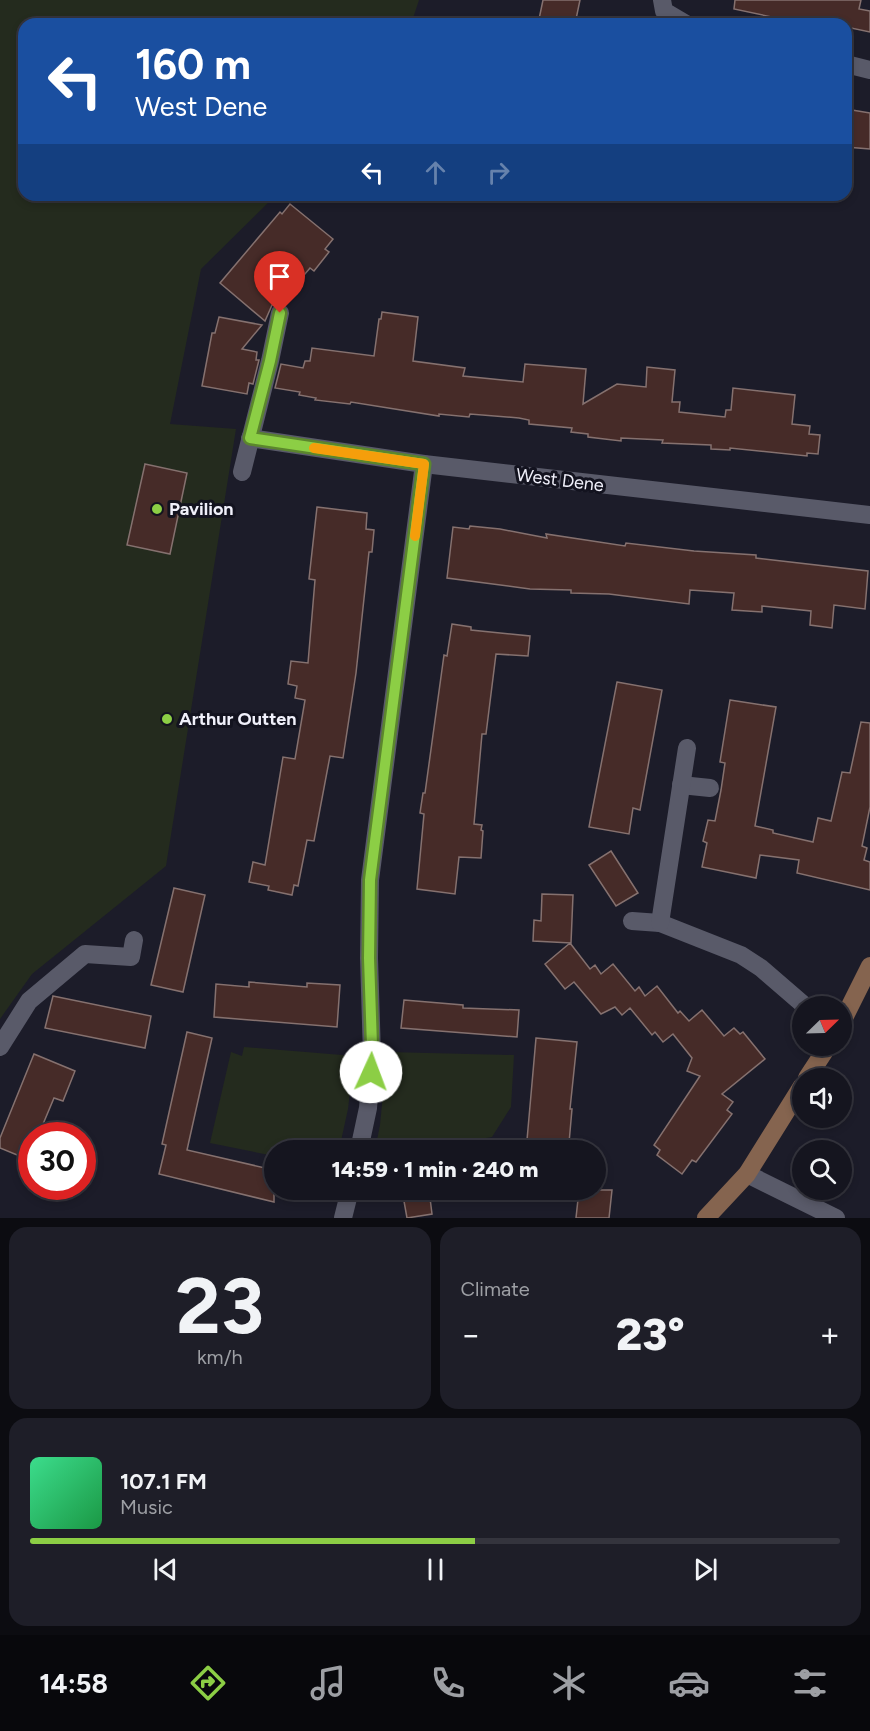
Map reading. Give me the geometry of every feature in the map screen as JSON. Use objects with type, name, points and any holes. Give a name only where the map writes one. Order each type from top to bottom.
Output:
[{"type":"street","points":[[662,0],[664,10],[677,18]]},
{"type":"street","points":[[852,66],[870,70]]},
{"type":"street","points":[[242,471],[280,313]]},
{"type":"street","name":"West Dene","points":[[250,438],[424,464],[870,515]]},
{"type":"street","points":[[360,1140],[368,1108],[372,1055],[369,958],[370,880],[424,464]]},
{"type":"street","points":[[660,923],[687,748]]},
{"type":"street","points":[[681,785],[710,788]]},
{"type":"street","points":[[632,921],[660,923],[741,955],[761,968],[794,996]]},
{"type":"street","points":[[0,1047],[29,1001],[85,954],[131,957],[134,940]]},
{"type":"street","points":[[852,1002],[870,966]]},
{"type":"street","points":[[706,1218],[747,1174],[792,1102]]},
{"type":"street","points":[[747,1174],[836,1218]]},
{"type":"street","points":[[343,1218],[348,1200]]},
{"type":"green space","points":[[0,0],[419,0],[413,18],[18,18],[18,201],[270,201],[201,269],[170,424],[236,429],[166,866],[32,974],[0,1019]]},
{"type":"green space","points":[[244,1047],[354,1056],[348,1109],[341,1140],[264,1140],[264,1154],[210,1143],[231,1052],[242,1056]]},
{"type":"green space","points":[[387,1052],[514,1055],[511,1107],[492,1137],[475,1140],[377,1140]]},
{"type":"building","points":[[543,0],[580,0],[576,18],[539,18]]},
{"type":"building","points":[[735,0],[861,0],[859,9],[870,11],[870,32],[852,28],[852,18],[777,18],[734,9]]},
{"type":"building","points":[[852,110],[870,113],[870,149],[852,148]]},
{"type":"building","points":[[290,204],[333,239],[325,249],[329,252],[314,271],[310,268],[281,302],[272,305],[265,321],[220,283],[280,212],[282,214]]},
{"type":"building","points":[[382,312],[418,317],[413,361],[465,368],[463,376],[523,382],[525,364],[586,369],[583,404],[617,384],[646,387],[647,367],[675,370],[672,402],[680,402],[679,412],[725,417],[726,410],[731,410],[733,388],[795,395],[792,424],[810,426],[809,434],[820,435],[818,454],[807,453],[807,456],[730,448],[730,450],[711,449],[711,445],[662,443],[663,440],[621,438],[621,441],[588,437],[588,434],[571,432],[572,428],[529,424],[529,420],[519,418],[470,414],[469,417],[439,414],[439,416],[351,402],[350,404],[315,400],[316,398],[299,395],[300,392],[275,388],[281,364],[303,368],[305,361],[310,361],[312,348],[374,356]]},
{"type":"building","points":[[219,317],[262,325],[242,349],[257,352],[256,360],[259,360],[253,384],[249,383],[247,394],[202,386],[212,333],[215,333]]},
{"type":"building","name":"Pavilion","points":[[145,464],[187,473],[170,554],[127,545]]},
{"type":"building","points":[[317,507],[367,513],[366,529],[374,530],[372,552],[369,552],[356,673],[343,758],[330,756],[314,841],[307,840],[298,886],[294,885],[292,895],[268,890],[269,886],[249,882],[253,862],[265,865],[283,757],[295,759],[305,700],[295,698],[297,686],[288,684],[291,661],[308,663],[315,580],[309,579]]},
{"type":"building","points":[[470,526],[547,538],[546,534],[625,546],[626,543],[756,555],[756,558],[868,571],[865,609],[834,605],[832,628],[810,625],[811,611],[762,606],[762,612],[732,610],[734,593],[690,590],[689,604],[609,594],[571,593],[571,590],[530,589],[447,578],[453,527],[469,529]]},
{"type":"building","points":[[452,624],[471,627],[471,630],[530,636],[528,656],[496,654],[486,734],[482,734],[474,824],[482,825],[481,858],[459,857],[455,894],[417,889],[424,814],[420,813],[423,793],[425,793],[444,655],[447,656]]},
{"type":"building","points":[[617,682],[662,690],[640,810],[633,808],[629,834],[589,827]]},
{"type":"building","points":[[730,700],[776,707],[755,826],[773,830],[773,833],[813,842],[818,818],[831,821],[842,772],[850,773],[861,722],[870,723],[870,807],[862,846],[867,848],[864,860],[870,862],[870,890],[797,873],[799,860],[760,855],[756,878],[702,867],[707,843],[703,841],[708,820],[715,821],[721,790],[725,763],[720,762]]},
{"type":"building","points":[[611,851],[638,893],[616,906],[589,865]]},
{"type":"building","points":[[174,888],[205,895],[183,992],[151,985]]},
{"type":"building","points":[[542,894],[573,895],[571,943],[533,941],[534,920],[541,921]]},
{"type":"building","points":[[570,943],[590,969],[595,965],[601,974],[613,964],[635,991],[639,987],[645,996],[657,986],[678,1013],[680,1011],[689,1021],[702,1010],[724,1036],[734,1028],[740,1034],[743,1032],[765,1059],[722,1094],[733,1102],[727,1110],[732,1114],[696,1162],[692,1160],[682,1174],[657,1155],[660,1150],[654,1145],[700,1076],[687,1071],[692,1058],[673,1034],[663,1042],[655,1032],[652,1035],[630,1008],[622,1015],[615,1007],[601,1014],[574,982],[565,989],[545,964]]},
{"type":"building","points":[[249,982],[307,987],[307,983],[340,985],[337,1027],[214,1017],[216,984],[249,987]]},
{"type":"building","points":[[53,996],[151,1016],[145,1048],[45,1028]]},
{"type":"building","points":[[404,1000],[463,1005],[463,1008],[519,1010],[517,1037],[401,1028]]},
{"type":"building","points":[[187,1032],[212,1038],[187,1150],[264,1168],[264,1200],[159,1174],[166,1145],[162,1144]]},
{"type":"building","points":[[536,1038],[577,1042],[569,1140],[527,1140]]},
{"type":"building","points":[[34,1054],[75,1071],[63,1101],[54,1098],[44,1122],[18,1122],[18,1155],[0,1148],[0,1138]]},
{"type":"building","points":[[606,1190],[612,1190],[609,1218],[576,1218],[578,1200],[606,1200]]},
{"type":"building","points":[[404,1200],[430,1200],[432,1214],[407,1218]]},
{"type":"slow traffic","points":[[314,448],[424,464],[415,536]]},
{"type":"place","name":"Pavilion","points":[[157,509]]},
{"type":"place","name":"Arthur Outten","points":[[167,719]]},
{"type":"route","points":[[280,313],[250,438],[424,464],[370,880],[371,1072]]}]
